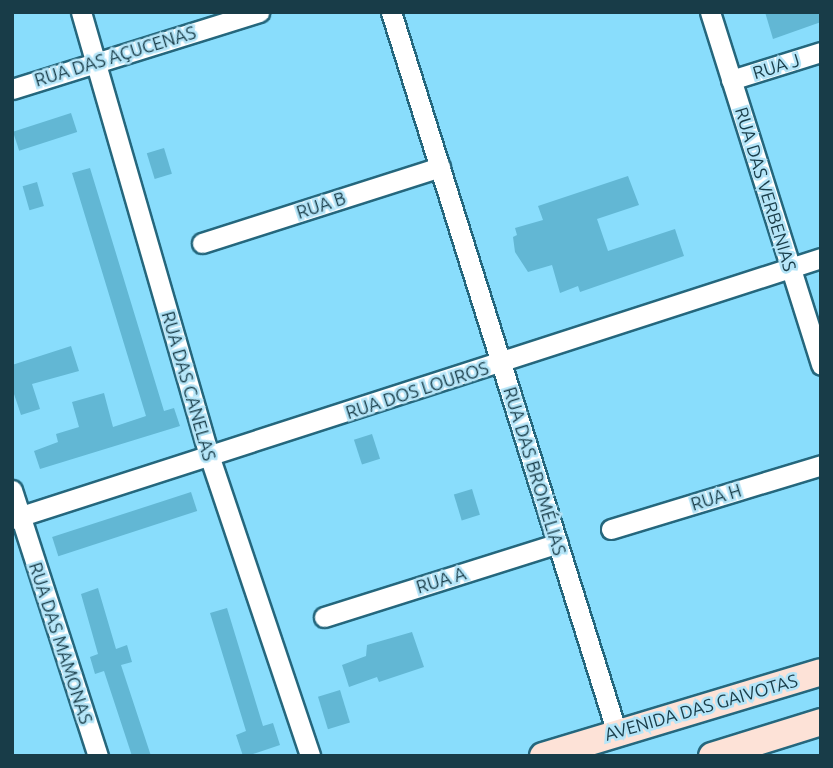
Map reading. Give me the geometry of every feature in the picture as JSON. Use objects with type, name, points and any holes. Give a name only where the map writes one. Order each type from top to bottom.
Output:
[{"type":"street","name":"RUA DAS CANELAS","points":[[81,12],[210,458],[310,756]]},
{"type":"street","name":"RUA DAS AÇUCENAS","points":[[12,89],[95,60],[259,12]]},
{"type":"street","name":"RUA DAS BROMÉLIAS","points":[[391,12],[616,730]]},
{"type":"street","name":"RUA DAS VERBENIAS","points":[[710,12],[821,365]]},
{"type":"street","name":"RUA J","points":[[731,80],[821,52]]},
{"type":"street","name":"RUA B","points":[[202,243],[440,167]]},
{"type":"street","name":"RUA DOS LOUROS","points":[[16,518],[210,458],[821,257]]},
{"type":"street","name":"RUA H","points":[[611,529],[821,465]]},
{"type":"street","name":"RUA DAS MAMONAS","points":[[12,490],[16,518],[98,756]]},
{"type":"street","name":"RUA A","points":[[324,617],[558,543]]},
{"type":"street","name":"AVENIDA DAS GAIVOTAS","points":[[542,756],[616,730],[821,672]]},
{"type":"street","points":[[712,756],[821,722]]},
{"type":"building","points":[[765,12],[821,12],[821,22],[773,39]]},
{"type":"building","points":[[71,113],[77,132],[19,151],[13,132]]},
{"type":"building","points":[[164,148],[172,174],[155,179],[147,153]]},
{"type":"building","points":[[90,168],[164,411],[174,408],[180,426],[40,469],[34,451],[58,442],[56,434],[79,427],[72,402],[104,393],[113,427],[146,416],[72,173]]},
{"type":"building","points":[[628,176],[639,205],[597,219],[608,251],[675,229],[684,256],[580,292],[578,286],[560,293],[552,265],[528,272],[515,252],[515,228],[543,220],[538,206]]},
{"type":"building","points":[[37,182],[44,206],[29,210],[23,186]]},
{"type":"building","points":[[71,346],[79,371],[32,384],[40,409],[21,415],[12,388],[12,365]]},
{"type":"building","points":[[372,434],[380,459],[362,465],[354,440]]},
{"type":"building","points":[[472,489],[480,515],[462,520],[454,495]]},
{"type":"building","points":[[191,492],[197,511],[58,556],[52,537]]},
{"type":"building","points":[[98,588],[116,649],[127,645],[132,662],[121,665],[151,756],[132,756],[104,671],[95,674],[90,657],[98,654],[81,594]]},
{"type":"building","points":[[227,608],[263,726],[273,723],[280,745],[247,756],[243,756],[236,735],[246,731],[210,613]]},
{"type":"building","points":[[412,632],[424,667],[379,682],[377,677],[349,687],[342,665],[366,656],[367,645]]},
{"type":"building","points":[[340,690],[350,723],[328,729],[318,697]]}]
